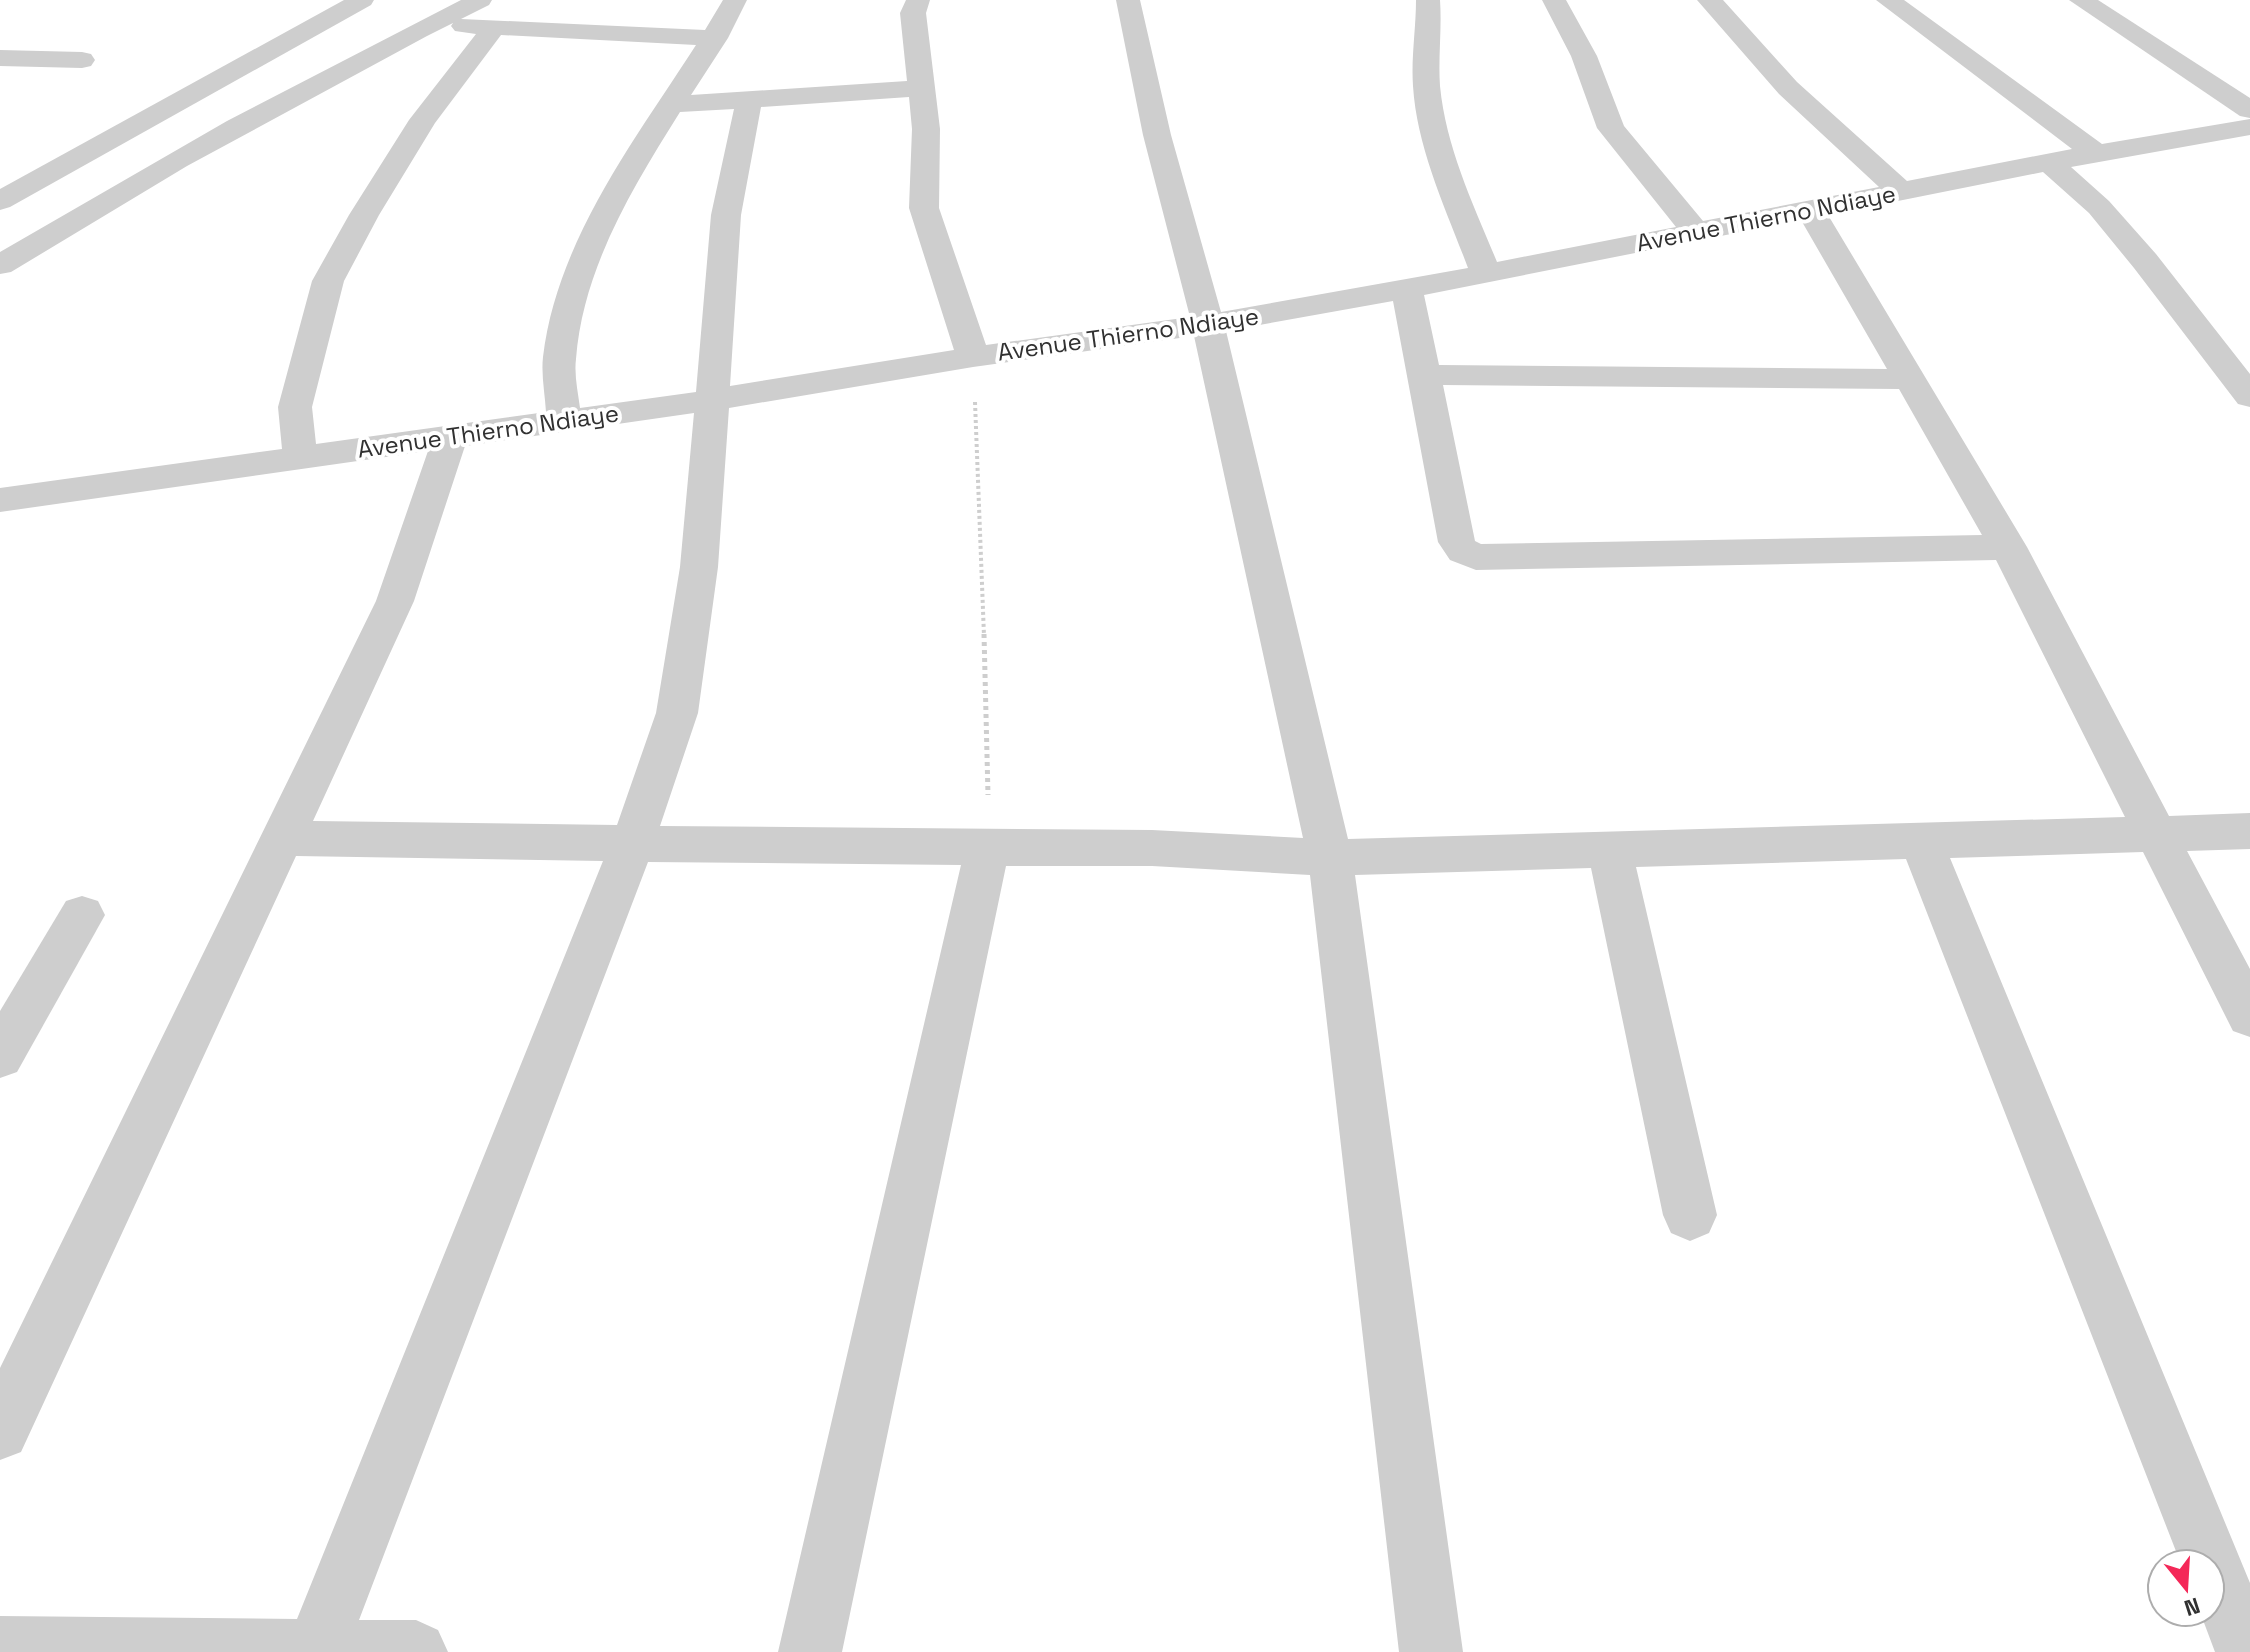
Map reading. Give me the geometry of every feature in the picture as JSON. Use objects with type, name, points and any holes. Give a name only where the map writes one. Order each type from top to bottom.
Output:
[{"type":"street","points":[[0,201],[362,0]]},
{"type":"street","points":[[0,265],[118,191],[290,95],[480,0]]},
{"type":"street","points":[[564,420],[559,360],[568,307],[580,270],[670,105],[715,38],[735,0]]},
{"type":"street","points":[[918,0],[913,13],[927,146],[924,208],[973,357]]},
{"type":"street","points":[[1128,0],[1157,135],[1208,324],[1330,858],[1431,1652]]},
{"type":"street","points":[[1428,0],[1426,57],[1433,122],[1448,176],[1486,273]]},
{"type":"street","points":[[1554,0],[1584,56],[1611,128],[1695,231]]},
{"type":"street","points":[[1709,0],[1788,88],[1900,191]]},
{"type":"street","points":[[1888,0],[2098,155]]},
{"type":"street","points":[[2081,0],[2245,129]]},
{"type":"street","points":[[533,30],[552,10]]},
{"type":"street","points":[[429,25],[715,38]]},
{"type":"street","points":[[300,457],[295,407],[328,281],[364,215],[423,120],[494,28]]},
{"type":"street","points":[[0,58],[82,60]]},
{"type":"street","points":[[670,105],[923,88]]},
{"type":"street","points":[[316,1651],[633,842],[677,713],[699,567],[724,254],[722,228],[745,132],[749,100]]},
{"type":"street","name":"Avenue Thierno Ndiaye","points":[[0,500],[711,400],[973,357],[1208,324],[1407,289],[2049,162],[2245,129]]},
{"type":"street","points":[[2049,162],[2099,207],[2145,261],[2250,397]]},
{"type":"street","points":[[1810,209],[2008,547],[2250,1016]]},
{"type":"street","points":[[1407,289],[1457,542],[1463,551],[1476,557],[2008,547]]},
{"type":"street","points":[[1424,375],[1912,379]]},
{"type":"street","points":[[0,1431],[395,601],[451,435]]},
{"type":"street","points":[[283,838],[840,847],[988,845],[1152,848],[1330,858],[2250,831]]},
{"type":"street","points":[[1921,841],[2247,1652]]},
{"type":"street","points":[[810,1652],[988,845]]},
{"type":"street","points":[[1610,851],[1690,1215]]},
{"type":"street","points":[[0,1056],[82,915]]},
{"type":"street","points":[[0,1648],[416,1652]]},
{"type":"path","points":[[973,357],[987,708],[988,845]]}]
